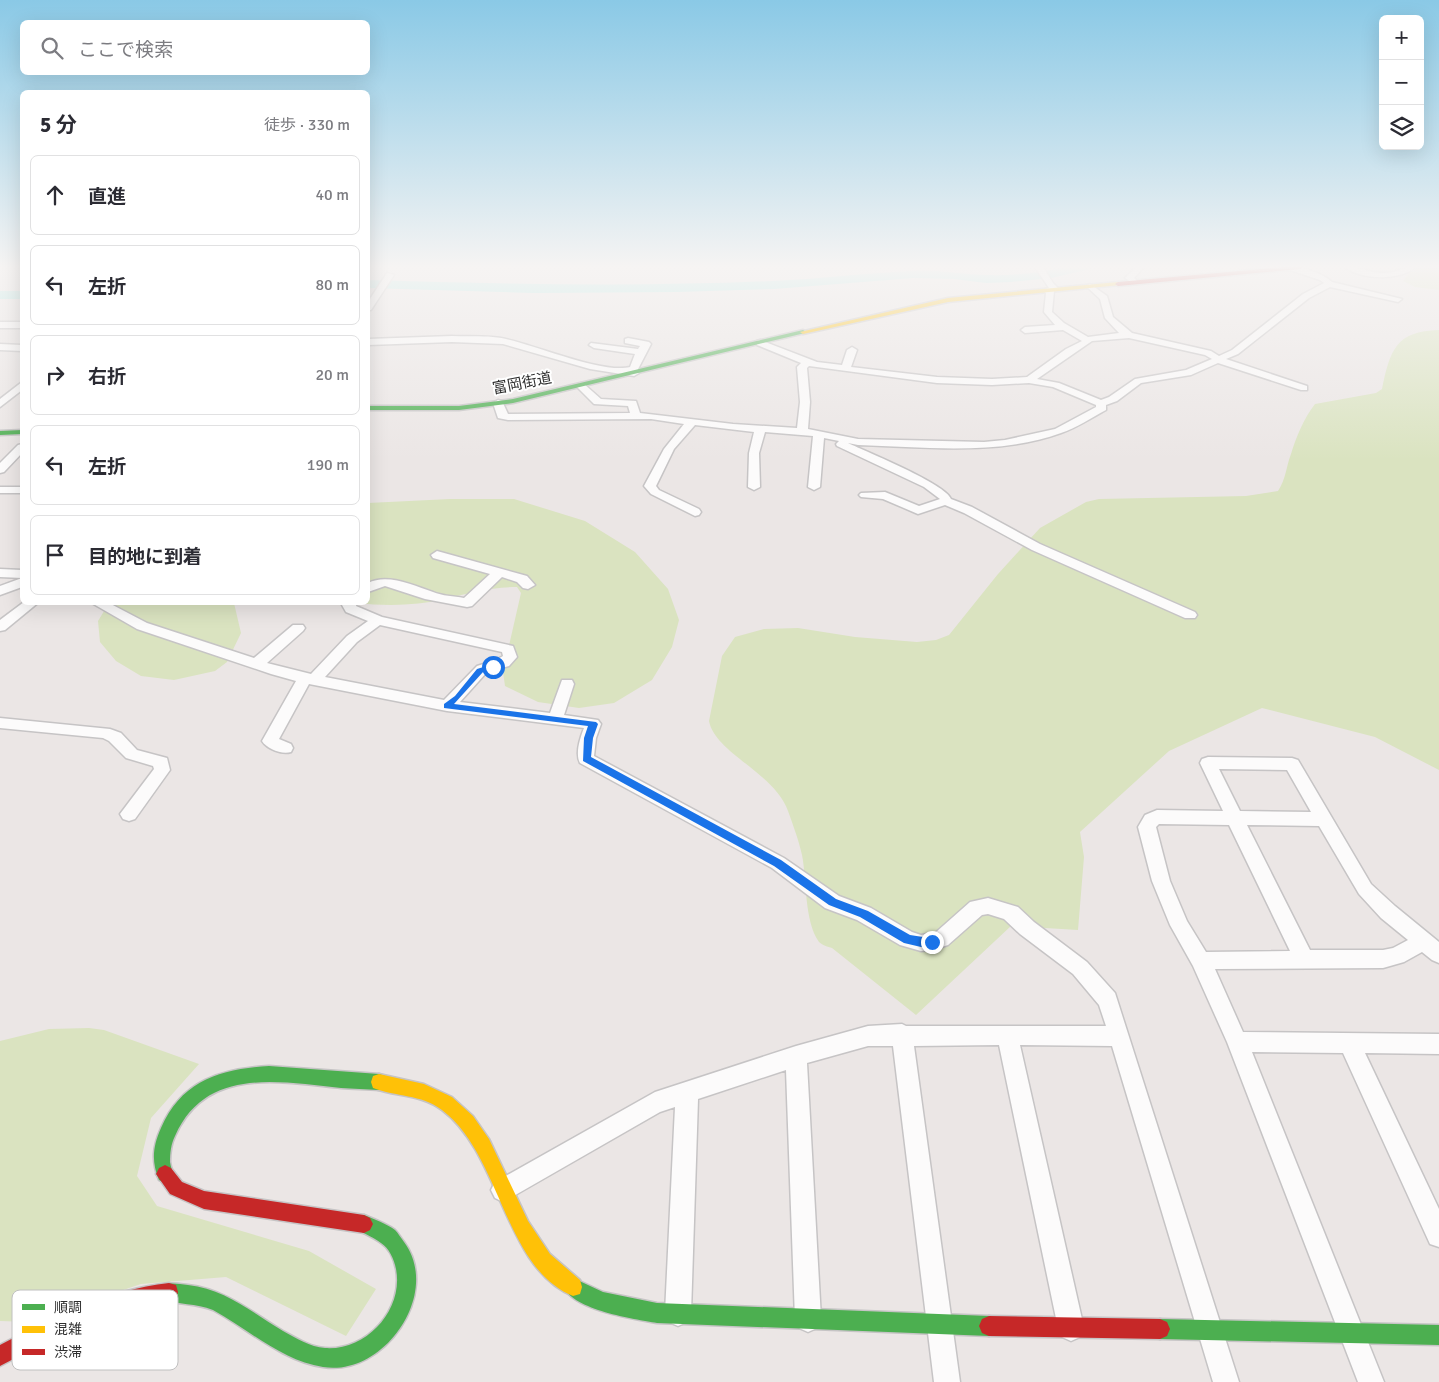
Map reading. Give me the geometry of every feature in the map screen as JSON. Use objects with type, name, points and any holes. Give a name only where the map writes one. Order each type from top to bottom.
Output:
[{"type":"street","name":"富岡街道","points":[[370,408],[437,409],[498,403],[581,386],[630,372],[809,331]]},
{"type":"street","points":[[1071,331],[1087,340]]},
{"type":"street","points":[[1123,331],[1129,335]]},
{"type":"street","points":[[760,343],[807,363],[937,380],[992,382],[1029,380],[1056,385],[1100,403],[1113,399],[1138,381],[1188,373],[1235,352],[1261,331]]},
{"type":"street","points":[[1029,380],[1035,373],[1087,342],[1087,340],[1096,337],[1129,335],[1180,346],[1304,388]]},
{"type":"street","points":[[370,342],[452,339],[504,340],[590,366],[630,372],[634,369],[646,344],[628,341]]},
{"type":"street","points":[[594,345],[639,357]]},
{"type":"street","points":[[0,348],[20,348]]},
{"type":"street","points":[[845,369],[852,350]]},
{"type":"street","points":[[602,356],[639,357]]},
{"type":"street","points":[[802,432],[805,402],[802,367],[807,363]]},
{"type":"street","points":[[0,391],[20,386]]},
{"type":"street","points":[[581,386],[598,402],[632,403],[636,416]]},
{"type":"street","points":[[0,404],[20,387]]},
{"type":"street","points":[[498,403],[502,416],[508,417],[636,416],[760,430],[802,432],[858,442],[994,445],[1064,428],[1102,408],[1100,403]]},
{"type":"street","points":[[693,421],[669,449],[650,486],[655,492],[695,512]]},
{"type":"street","points":[[754,487],[754,453],[760,430]]},
{"type":"street","points":[[0,433],[20,432]]},
{"type":"street","points":[[814,487],[819,434]]},
{"type":"street","points":[[819,434],[928,486],[944,495],[946,501]]},
{"type":"street","points":[[0,470],[20,449]]},
{"type":"street","points":[[0,490],[20,490]]},
{"type":"street","points":[[865,495],[885,496],[918,510],[946,501],[968,510],[1036,547],[1190,615]]},
{"type":"street","points":[[437,555],[522,580],[528,585]]},
{"type":"street","points":[[0,573],[20,574]]},
{"type":"street","points":[[370,587],[379,582],[385,582],[430,596],[467,603],[498,574]]},
{"type":"street","points":[[0,592],[20,583]]},
{"type":"street","points":[[0,627],[29,605]]},
{"type":"street","points":[[102,605],[142,626],[256,664],[310,678],[447,706],[593,724],[588,738],[586,759],[778,863],[832,902],[864,914],[907,939],[926,943],[941,939],[977,908],[988,906],[1011,913],[1026,928],[1090,978],[1108,1000],[1226,1382]]},
{"type":"street","points":[[351,605],[351,609],[378,620],[508,649],[510,657],[507,661],[480,671],[458,698],[447,706]]},
{"type":"street","points":[[285,748],[270,741],[310,678],[352,639],[378,620]]},
{"type":"street","points":[[256,664],[298,628]]},
{"type":"street","points":[[279,644],[294,648]]},
{"type":"street","points":[[556,720],[567,684]]},
{"type":"street","points":[[0,723],[104,733],[115,737],[132,754],[161,762],[162,770],[129,814]]},
{"type":"street","points":[[1304,959],[1208,763],[1292,764],[1365,889],[1382,908],[1439,954]]},
{"type":"street","points":[[1323,819],[1157,818],[1151,820],[1147,826],[1165,890],[1179,925],[1201,960],[1237,1042],[1372,1382]]},
{"type":"street","points":[[1201,960],[1384,959],[1397,956],[1423,942]]},
{"type":"street","points":[[503,1190],[655,1103],[796,1056],[868,1036],[902,1034],[1118,1036]]},
{"type":"street","points":[[902,1034],[947,1382]]},
{"type":"street","points":[[1007,1035],[1071,1328]]},
{"type":"street","points":[[1237,1042],[1439,1044]]},
{"type":"street","points":[[1349,1042],[1439,1235]]},
{"type":"street","points":[[796,1056],[808,1318]]},
{"type":"street","points":[[178,1293],[201,1295],[232,1308],[300,1351],[319,1357],[338,1358],[361,1352],[378,1341],[392,1327],[402,1307],[408,1271],[402,1250],[388,1235],[375,1228],[356,1222],[223,1203],[197,1197],[176,1188],[165,1176],[160,1162],[163,1143],[172,1123],[185,1104],[202,1090],[222,1080],[240,1076],[298,1076],[396,1084],[435,1097],[464,1117],[484,1145],[513,1214],[535,1252],[560,1278],[577,1291],[619,1308],[657,1313],[939,1325],[1211,1332],[1439,1335]]},
{"type":"street","points":[[678,1313],[687,1092]]},
{"type":"street","points":[[0,1356],[12,1350]]},
{"type":"green space","points":[[1423,331],[1439,331],[1439,770],[1375,737],[1262,708],[1169,751],[1080,832],[1084,857],[1078,930],[1011,926],[916,1015],[832,948],[819,942],[814,933],[808,912],[804,865],[798,839],[788,811],[771,785],[722,743],[709,721],[722,656],[735,637],[764,629],[798,628],[855,637],[917,642],[936,640],[949,635],[998,574],[1040,528],[1086,502],[1099,499],[1246,496],[1278,491],[1298,434],[1307,415],[1315,404],[1376,393],[1382,389],[1392,353],[1397,345],[1413,334]]},
{"type":"green space","points":[[450,499],[514,499],[585,521],[635,552],[668,589],[679,620],[672,647],[652,680],[614,703],[579,708],[538,702],[505,686],[503,672],[521,593],[517,587],[489,589],[412,604],[370,604],[370,503]]},
{"type":"green space","points":[[108,605],[234,605],[241,633],[227,662],[215,671],[174,680],[141,676],[116,661],[100,642],[98,621]]},
{"type":"green space","points":[[89,1028],[104,1030],[199,1064],[151,1118],[137,1176],[157,1206],[309,1251],[376,1289],[346,1336],[226,1277],[141,1284],[123,1290],[12,1290],[12,1321],[0,1321],[0,1041],[49,1029]]},
{"type":"traffic: fast","points":[[370,408],[459,408],[513,401],[803,332]]},
{"type":"traffic: fast","points":[[0,433],[20,432]]},
{"type":"traffic: fast","points":[[165,1174],[162,1150],[171,1126],[185,1104],[202,1090],[223,1080],[245,1075],[269,1074],[379,1082]]},
{"type":"traffic: fast","points":[[178,1293],[202,1296],[218,1302],[286,1343],[313,1355],[326,1358],[352,1355],[375,1343],[392,1325],[403,1302],[407,1278],[403,1256],[389,1237],[364,1224]]},
{"type":"traffic: fast","points":[[573,1287],[603,1302],[657,1313],[989,1326]]},
{"type":"traffic: fast","points":[[1160,1329],[1439,1335]]},
{"type":"traffic: slow","points":[[379,1082],[418,1089],[446,1103],[467,1122],[483,1145],[522,1228],[543,1260],[555,1273],[573,1287]]},
{"type":"traffic: jam","points":[[165,1174],[176,1188],[204,1200],[364,1224]]},
{"type":"traffic: jam","points":[[989,1326],[1160,1329]]},
{"type":"traffic: jam","points":[[0,1356],[12,1350]]},
{"type":"route","points":[[493,667],[484,668],[480,671],[458,698],[447,706],[593,724],[588,738],[586,759],[778,863],[832,902],[864,914],[907,939],[921,943],[932,942]]}]
